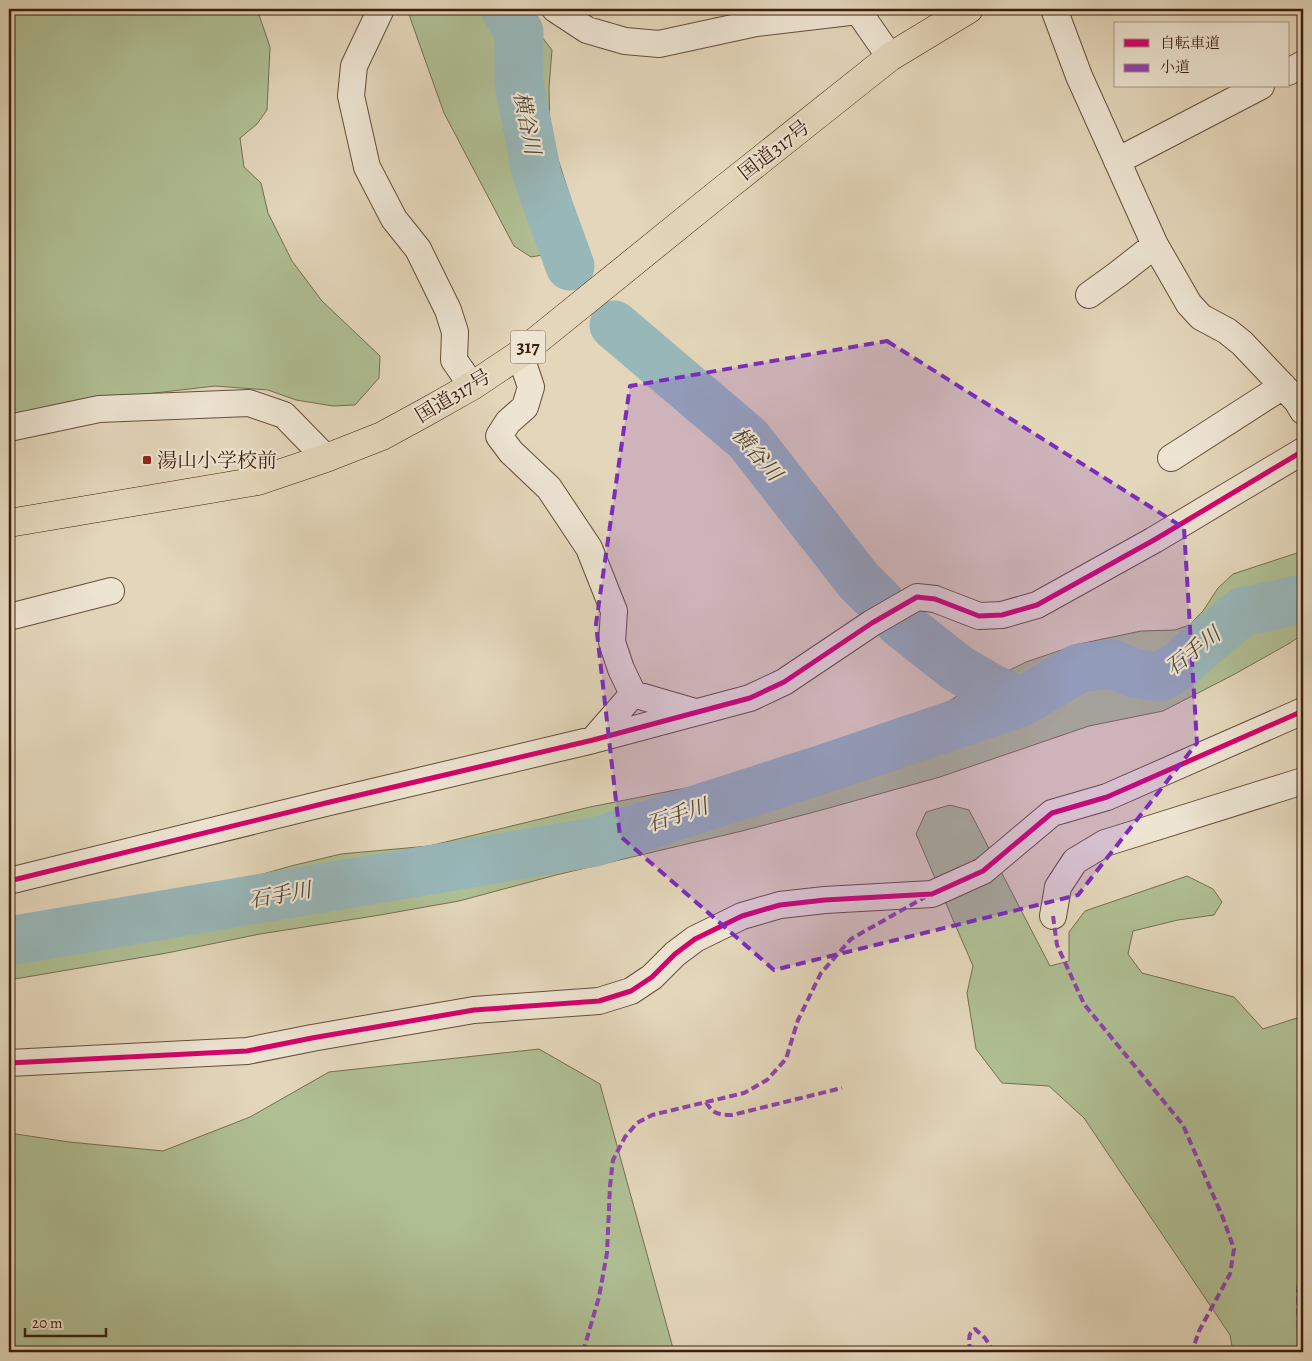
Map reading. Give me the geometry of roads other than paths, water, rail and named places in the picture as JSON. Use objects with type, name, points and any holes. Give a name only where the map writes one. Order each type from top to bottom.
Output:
[{"type":"highway","name":"国道317号","points":[[9,523],[258,481],[326,458],[382,436],[472,386],[520,354],[890,57],[969,9]]},
{"type":"street","points":[[381,9],[354,66],[351,96],[367,167],[394,219],[418,249],[448,310],[455,332],[454,360],[472,386]]},
{"type":"street","points":[[555,9],[587,30],[625,41],[659,44],[754,16],[858,11],[890,57]]},
{"type":"street","points":[[1054,9],[1079,76],[1154,245],[1189,304],[1201,317],[1227,331],[1242,343],[1297,401],[1303,411]]},
{"type":"street","points":[[1290,71],[1303,64]]},
{"type":"street","points":[[1117,161],[1257,88]]},
{"type":"street","points":[[1089,295],[1154,245]]},
{"type":"street","points":[[520,354],[531,387],[525,407],[508,422],[499,436],[511,452],[549,488],[589,548],[614,611],[612,642],[621,669],[634,694],[696,712]]},
{"type":"street","points":[[1171,458],[1283,386]]},
{"type":"street","points":[[9,428],[99,409],[249,403],[284,415],[326,458]]},
{"type":"street","points":[[9,881],[321,804],[593,740],[750,698],[784,682],[872,623],[917,597],[935,599],[979,616],[1002,615],[1037,605],[1154,540],[1303,451]]},
{"type":"street","points":[[9,617],[111,591]]},
{"type":"street","points":[[593,740],[634,694]]},
{"type":"street","points":[[9,1062],[247,1051],[474,1010],[599,1000],[631,991],[652,977],[675,954],[695,939],[742,916],[780,905],[825,900],[932,894],[983,871],[1052,813],[1107,796],[1303,711]]},
{"type":"street","points":[[1053,916],[1058,887],[1075,861],[1105,843],[1303,781]]},
{"type":"water","points":[[1303,581],[1303,614],[1195,651],[1229,597]]},
{"type":"waterway","name":"横谷川","points":[[505,9],[519,32],[519,83],[537,175],[570,266]]},
{"type":"waterway","name":"横谷川","points":[[614,325],[748,439],[858,580],[880,602]]},
{"type":"waterway","name":"石手川","points":[[9,941],[595,842],[823,769],[1021,702],[1079,668],[1112,664],[1133,673],[1160,677],[1179,666],[1242,612],[1303,599]]},
{"type":"waterway","name":"横谷川","points":[[900,623],[957,668],[991,688],[1021,702]]},
{"type":"place","name":"湯山小学校前","points":[[147,460]]}]
